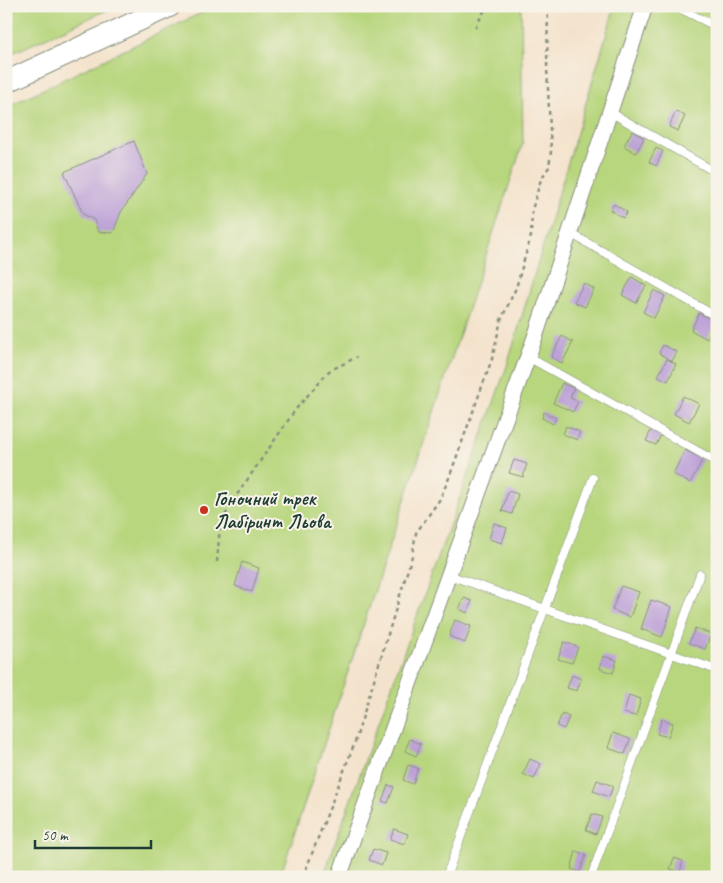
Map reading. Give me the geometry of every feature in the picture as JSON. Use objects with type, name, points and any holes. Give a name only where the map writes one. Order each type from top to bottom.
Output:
[{"type":"street","points":[[6,82],[170,6]]},
{"type":"street","points":[[339,877],[528,357],[645,6]]},
{"type":"lane","points":[[675,6],[717,27]]},
{"type":"lane","points":[[610,112],[717,173]]},
{"type":"lane","points":[[570,233],[717,317]]},
{"type":"lane","points":[[528,357],[717,462]]},
{"type":"lane","points":[[446,877],[594,478]]},
{"type":"lane","points":[[591,877],[700,574]]},
{"type":"lane","points":[[448,575],[717,670]]},
{"type":"path","points":[[475,28],[487,6]]},
{"type":"path","points":[[304,877],[355,742],[412,556],[416,533],[440,499],[449,478],[492,359],[501,320],[516,288],[531,236],[532,210],[541,179],[548,167],[551,151],[548,6]]},
{"type":"path","points":[[217,562],[220,526],[232,502],[296,409],[322,379],[329,371],[357,358]]},
{"type":"green space","points":[[6,6],[116,6],[6,56]]},
{"type":"green space","name":"Гоночний трек Лабіринт Льова","points":[[216,6],[521,6],[523,143],[280,877],[6,877],[6,107]]},
{"type":"green space","points":[[615,6],[717,6],[717,877],[323,877],[507,366]]},
{"type":"building","points":[[676,111],[685,116],[678,131],[669,127]]},
{"type":"building","points":[[632,131],[644,138],[636,153],[624,146]]},
{"type":"building","points":[[134,141],[147,174],[121,212],[113,233],[98,232],[94,220],[83,214],[64,172]]},
{"type":"building","points":[[656,148],[663,151],[656,166],[649,162]]},
{"type":"building","points":[[614,204],[627,212],[623,218],[610,210]]},
{"type":"building","points":[[632,277],[646,286],[636,303],[622,295]]},
{"type":"building","points":[[584,283],[594,289],[585,307],[574,302]]},
{"type":"building","points":[[654,290],[665,296],[654,318],[643,312]]},
{"type":"building","points":[[699,313],[716,322],[707,339],[691,330]]},
{"type":"building","points":[[562,336],[573,342],[562,363],[551,357]]},
{"type":"building","points":[[663,345],[677,352],[672,361],[659,353]]},
{"type":"building","points":[[667,359],[676,364],[668,381],[658,376]]},
{"type":"building","points":[[562,383],[574,388],[570,398],[578,401],[573,412],[553,403]]},
{"type":"building","points":[[683,396],[699,404],[689,422],[674,414]]},
{"type":"building","points":[[544,412],[556,418],[553,424],[542,418]]},
{"type":"building","points":[[566,426],[580,432],[577,440],[563,434]]},
{"type":"building","points":[[651,430],[661,435],[656,445],[646,441]]},
{"type":"building","points":[[685,450],[703,459],[690,483],[673,474]]},
{"type":"building","points":[[514,460],[527,464],[523,477],[509,473]]},
{"type":"building","points":[[508,491],[518,494],[512,514],[502,511]]},
{"type":"building","points":[[494,523],[507,528],[502,543],[489,539]]},
{"type":"building","points":[[242,562],[259,568],[252,592],[235,586]]},
{"type":"building","points":[[621,586],[639,592],[630,617],[612,610]]},
{"type":"building","points":[[464,598],[472,601],[467,613],[459,609]]},
{"type":"building","points":[[651,600],[672,607],[662,637],[641,629]]},
{"type":"building","points":[[455,620],[471,626],[465,643],[449,636]]},
{"type":"building","points":[[695,628],[711,634],[705,649],[689,643]]},
{"type":"building","points":[[564,642],[578,647],[572,663],[558,659]]},
{"type":"building","points":[[603,656],[617,660],[613,673],[600,669]]},
{"type":"building","points":[[572,675],[581,679],[577,691],[567,688]]},
{"type":"building","points":[[629,695],[641,699],[636,716],[624,713]]},
{"type":"building","points":[[562,714],[569,717],[564,729],[557,726]]},
{"type":"building","points":[[662,719],[673,723],[668,737],[657,734]]},
{"type":"building","points":[[613,733],[630,739],[625,754],[608,748]]},
{"type":"building","points":[[410,739],[421,744],[416,756],[405,751]]},
{"type":"building","points":[[530,759],[541,764],[534,779],[523,774]]},
{"type":"building","points":[[408,765],[418,768],[413,784],[403,780]]},
{"type":"building","points":[[597,780],[613,786],[609,797],[593,791]]},
{"type":"building","points":[[388,785],[394,787],[388,803],[382,801]]},
{"type":"building","points":[[592,814],[602,817],[596,834],[586,830]]},
{"type":"building","points":[[394,829],[408,834],[404,844],[390,839]]},
{"type":"building","points":[[373,849],[386,853],[382,865],[369,860]]},
{"type":"building","points":[[576,851],[586,855],[580,872],[571,869]]},
{"type":"building","points":[[674,858],[683,861],[680,872],[670,869]]},
{"type":"place","name":"Гоночний трек Лабіринт Льова","points":[[204,510]]}]
